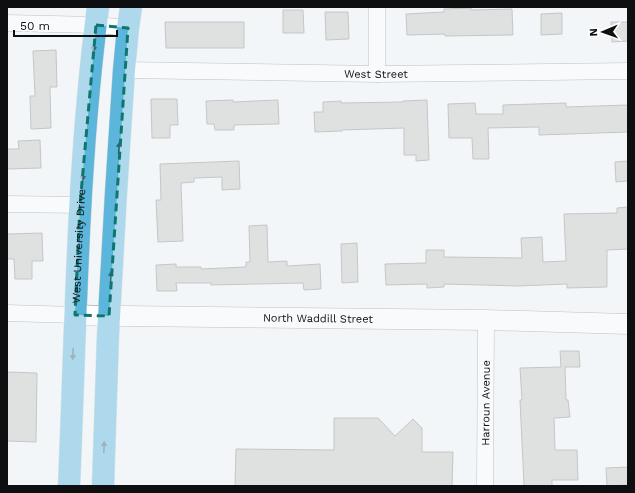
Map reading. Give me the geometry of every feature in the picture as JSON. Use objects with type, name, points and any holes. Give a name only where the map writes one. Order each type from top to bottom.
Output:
[{"type":"highway","points":[[103,486],[109,316],[124,70],[131,7]]},
{"type":"highway","name":"West University Drive","points":[[69,486],[80,206],[89,91],[97,16]]},
{"type":"street","points":[[377,7],[377,74]]},
{"type":"street","points":[[7,23],[97,16],[128,28]]},
{"type":"street","name":"West Street","points":[[124,70],[377,74],[628,71]]},
{"type":"street","points":[[7,204],[80,206]]},
{"type":"street","name":"North Waddill Street","points":[[7,313],[109,316],[486,320],[628,324]]},
{"type":"street","name":"Harroun Avenue","points":[[485,486],[486,320]]},
{"type":"highlighted area","points":[[96,25],[128,28],[109,316],[75,315],[80,205]]},
{"type":"building","points":[[471,8],[471,10],[512,9],[513,35],[407,35],[406,14],[444,12],[444,9]]},
{"type":"building","points":[[283,10],[303,10],[304,33],[283,33]]},
{"type":"building","points":[[325,12],[348,12],[349,39],[326,40]]},
{"type":"building","points":[[562,13],[562,34],[541,35],[541,14]]},
{"type":"building","points":[[165,22],[244,22],[244,48],[166,48]]},
{"type":"building","points":[[611,22],[628,22],[628,41],[612,42]]},
{"type":"building","points":[[56,50],[57,87],[50,87],[51,128],[31,129],[30,96],[35,96],[33,51]]},
{"type":"building","points":[[151,99],[177,99],[178,125],[170,125],[170,138],[152,138]]},
{"type":"building","points":[[233,100],[233,102],[278,100],[279,124],[234,125],[234,130],[215,130],[214,124],[207,124],[206,101]]},
{"type":"building","points":[[427,100],[429,160],[416,161],[416,155],[404,155],[404,128],[315,132],[314,112],[323,112],[323,102],[403,102]]},
{"type":"building","points":[[475,103],[476,114],[503,114],[503,105],[566,103],[566,107],[628,105],[628,132],[539,135],[539,127],[488,128],[489,159],[473,159],[472,138],[449,138],[448,104]]},
{"type":"building","points":[[40,140],[41,168],[7,169],[7,149],[19,149],[18,141]]},
{"type":"building","points":[[239,161],[240,189],[222,190],[222,177],[194,178],[194,182],[181,183],[183,241],[158,242],[156,200],[161,200],[160,164]]},
{"type":"building","points":[[628,161],[628,181],[616,182],[615,162]]},
{"type":"building","points":[[628,207],[628,249],[607,250],[607,287],[567,288],[567,284],[518,286],[444,284],[444,287],[427,288],[427,284],[386,285],[385,264],[426,263],[426,250],[444,250],[444,257],[522,258],[521,238],[542,237],[543,262],[566,261],[564,214],[617,213],[617,208]]},
{"type":"building","points":[[267,225],[268,262],[287,261],[287,266],[320,264],[321,289],[304,290],[303,283],[211,285],[211,283],[176,283],[177,291],[157,291],[156,265],[176,264],[176,267],[201,267],[201,269],[246,267],[246,262],[250,262],[249,226]]},
{"type":"building","points":[[42,233],[43,261],[32,261],[32,279],[15,279],[14,259],[7,259],[7,234]]},
{"type":"building","points":[[357,243],[358,282],[342,283],[341,244]]},
{"type":"building","points":[[560,351],[579,351],[580,367],[565,367],[566,400],[568,400],[570,417],[554,418],[555,450],[577,450],[578,480],[552,480],[552,486],[524,486],[520,368],[561,367]]},
{"type":"building","points":[[7,372],[37,373],[36,442],[7,441]]},
{"type":"building","points":[[334,418],[378,418],[395,436],[413,419],[422,428],[422,452],[453,452],[452,486],[235,486],[236,449],[334,450]]},
{"type":"building","points":[[628,467],[628,485],[607,486],[606,468]]}]
